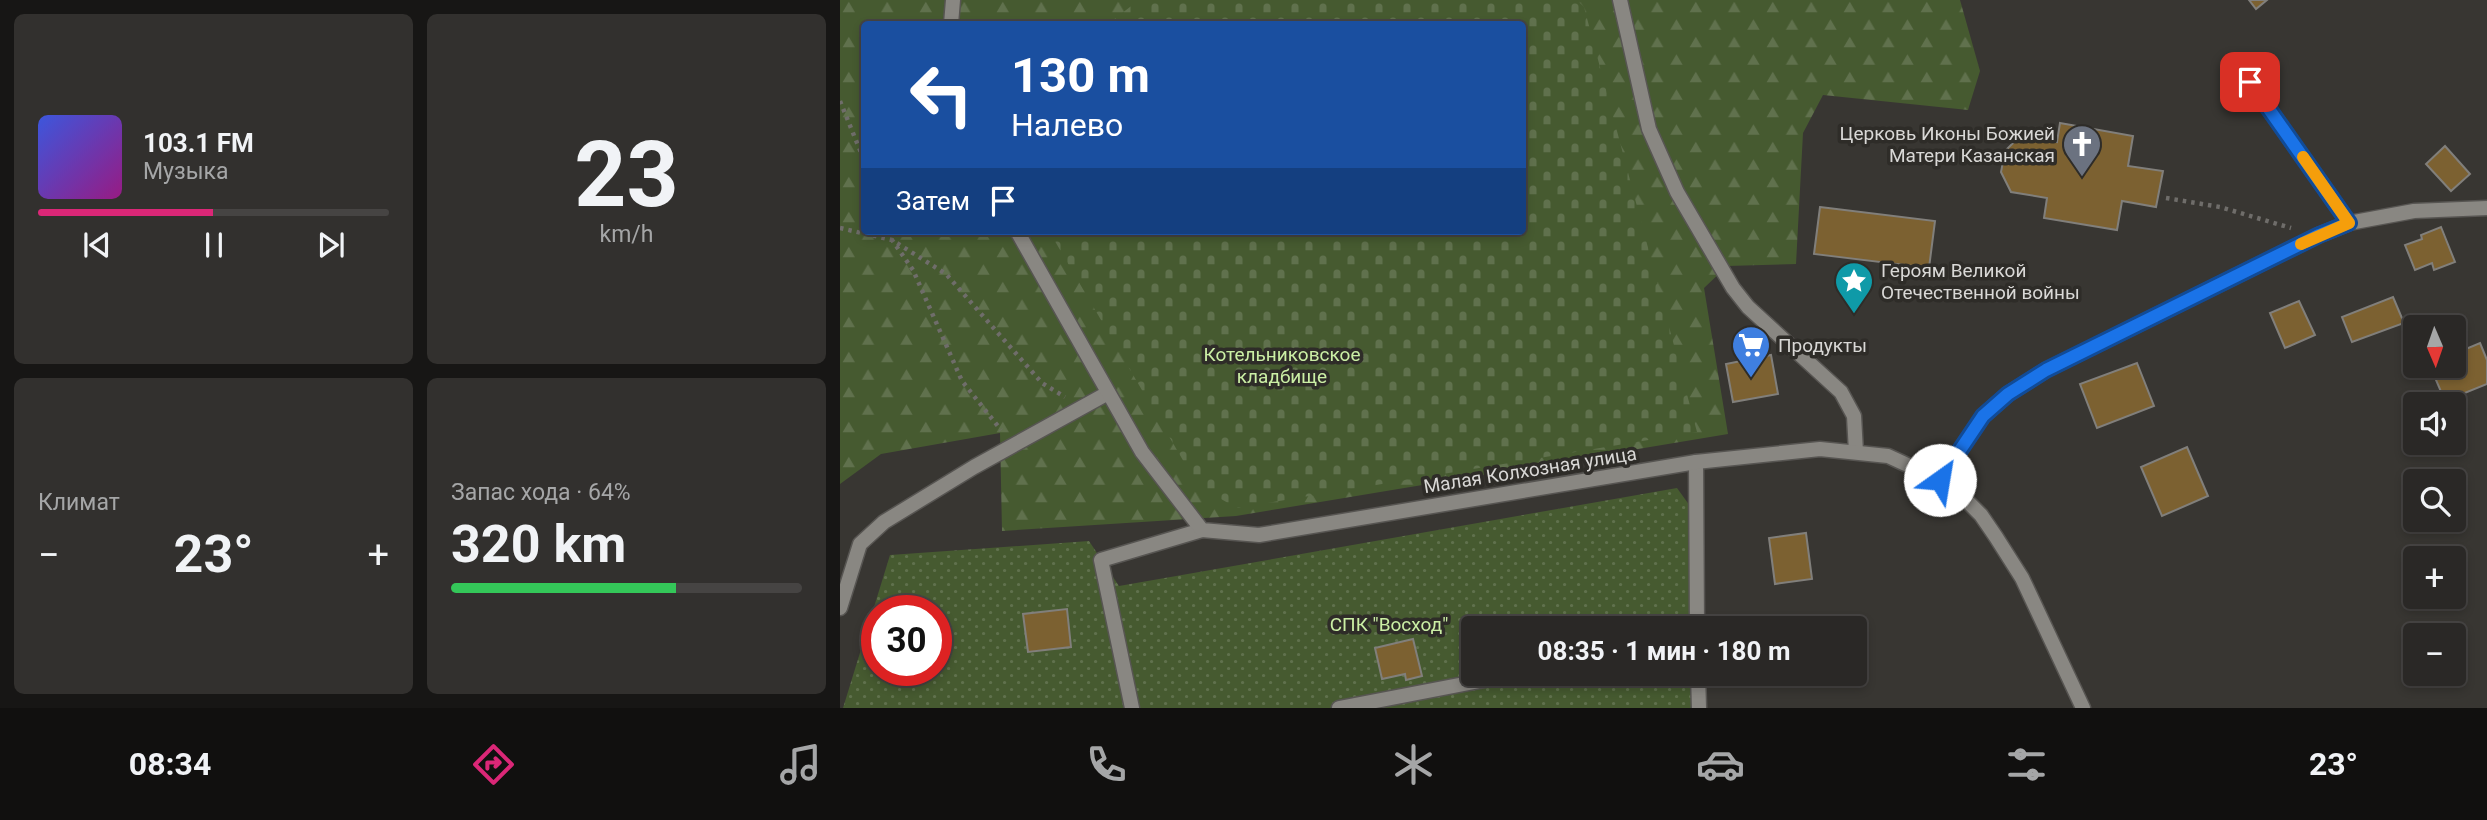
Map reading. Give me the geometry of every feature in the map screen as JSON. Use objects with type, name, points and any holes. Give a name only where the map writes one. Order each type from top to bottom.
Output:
[{"type":"street","points":[[951,21],[953,0]]},
{"type":"street","points":[[1620,0],[1649,128],[1677,192],[1732,288],[1748,307],[1842,392],[1854,416],[1856,452]]},
{"type":"street","points":[[2250,82],[2349,223]]},
{"type":"street","points":[[1940,480],[1983,416],[2008,394],[2046,370],[2319,235],[2349,223],[2414,211],[2487,208]]},
{"type":"street","points":[[1019,235],[1142,452],[1202,530],[1101,560],[1132,708]]},
{"type":"street","points":[[840,608],[860,544],[884,522],[1015,444],[1108,393]]},
{"type":"street","name":"Малая Колхозная улица","points":[[1202,530],[1259,535],[1696,462],[1820,449],[1888,456],[1940,480],[1962,496],[1981,515],[2022,578],[2083,708]]},
{"type":"street","points":[[1696,462],[1697,616]]},
{"type":"street","points":[[1339,708],[1461,685]]},
{"type":"street","points":[[1698,686],[1699,708]]},
{"type":"path","points":[[840,101],[861,153]]},
{"type":"path","points":[[2166,198],[2220,207],[2319,235]]},
{"type":"path","points":[[840,228],[861,233]]},
{"type":"path","points":[[870,235],[892,240],[946,274],[1042,383],[1082,408]]},
{"type":"path","points":[[890,235],[913,270],[962,381],[989,418],[1015,444]]},
{"type":"green space","points":[[840,0],[1960,0],[1980,71],[1968,110],[1823,95],[1803,133],[1796,264],[1727,266],[1704,288],[1728,434],[1236,516],[1002,531],[1000,433],[881,454],[840,484]]},
{"type":"green space","name":"Котельниковское кладбище","points":[[1139,0],[1577,0],[1584,7],[1697,432],[1237,508],[1198,486],[1051,235],[1526,235],[1526,21],[1112,21]]},
{"type":"green space","name":"СПК \"Восход\"","points":[[1677,488],[1690,506],[1692,616],[1461,616],[1461,686],[1693,686],[1693,708],[843,708],[861,649],[861,686],[952,686],[952,595],[878,595],[890,555],[1089,541],[1119,586]]},
{"type":"building","points":[[2249,0],[2267,0],[2256,9]]},
{"type":"building","name":"Церковь Иконы Божией Матери Казанская","points":[[2060,123],[2133,136],[2128,166],[2163,171],[2156,207],[2122,201],[2117,230],[2044,218],[2047,198],[2011,192],[2001,172],[2005,151],[2020,136],[2057,142]]},
{"type":"building","points":[[2445,146],[2470,174],[2451,191],[2426,164]]},
{"type":"building","points":[[1820,207],[1935,221],[1929,268],[1814,254]]},
{"type":"building","points":[[2441,227],[2455,262],[2434,270],[2432,263],[2415,270],[2405,245],[2422,239],[2421,235]]},
{"type":"building","points":[[2393,297],[2403,323],[2352,342],[2342,317]]},
{"type":"building","points":[[2299,301],[2315,335],[2285,348],[2270,313]]},
{"type":"building","points":[[2480,343],[2487,360],[2487,384],[2466,392],[2441,392],[2435,378],[2466,378],[2466,349]]},
{"type":"building","points":[[1771,355],[1778,394],[1733,402],[1726,364]]},
{"type":"building","points":[[2137,363],[2154,406],[2097,428],[2080,384]]},
{"type":"building","points":[[2187,447],[2208,496],[2162,516],[2141,467]]},
{"type":"building","points":[[1806,533],[1812,579],[1775,584],[1769,538]]},
{"type":"building","points":[[1067,609],[1071,647],[1028,652],[1023,614]]},
{"type":"building","points":[[1413,639],[1422,676],[1406,680],[1405,674],[1382,679],[1375,648]]},
{"type":"slow traffic","points":[[2301,244],[2349,223],[2303,157]]},
{"type":"place","name":"Церковь Иконы Божией Матери Казанская","points":[[2082,178]]},
{"type":"place","name":"Героям Великой Отечественной войны","points":[[1854,315]]},
{"type":"place","name":"Продукты","points":[[1751,379]]},
{"type":"route","points":[[1940,480],[1983,416],[2008,394],[2046,370],[2319,235],[2349,223],[2250,82]]}]
